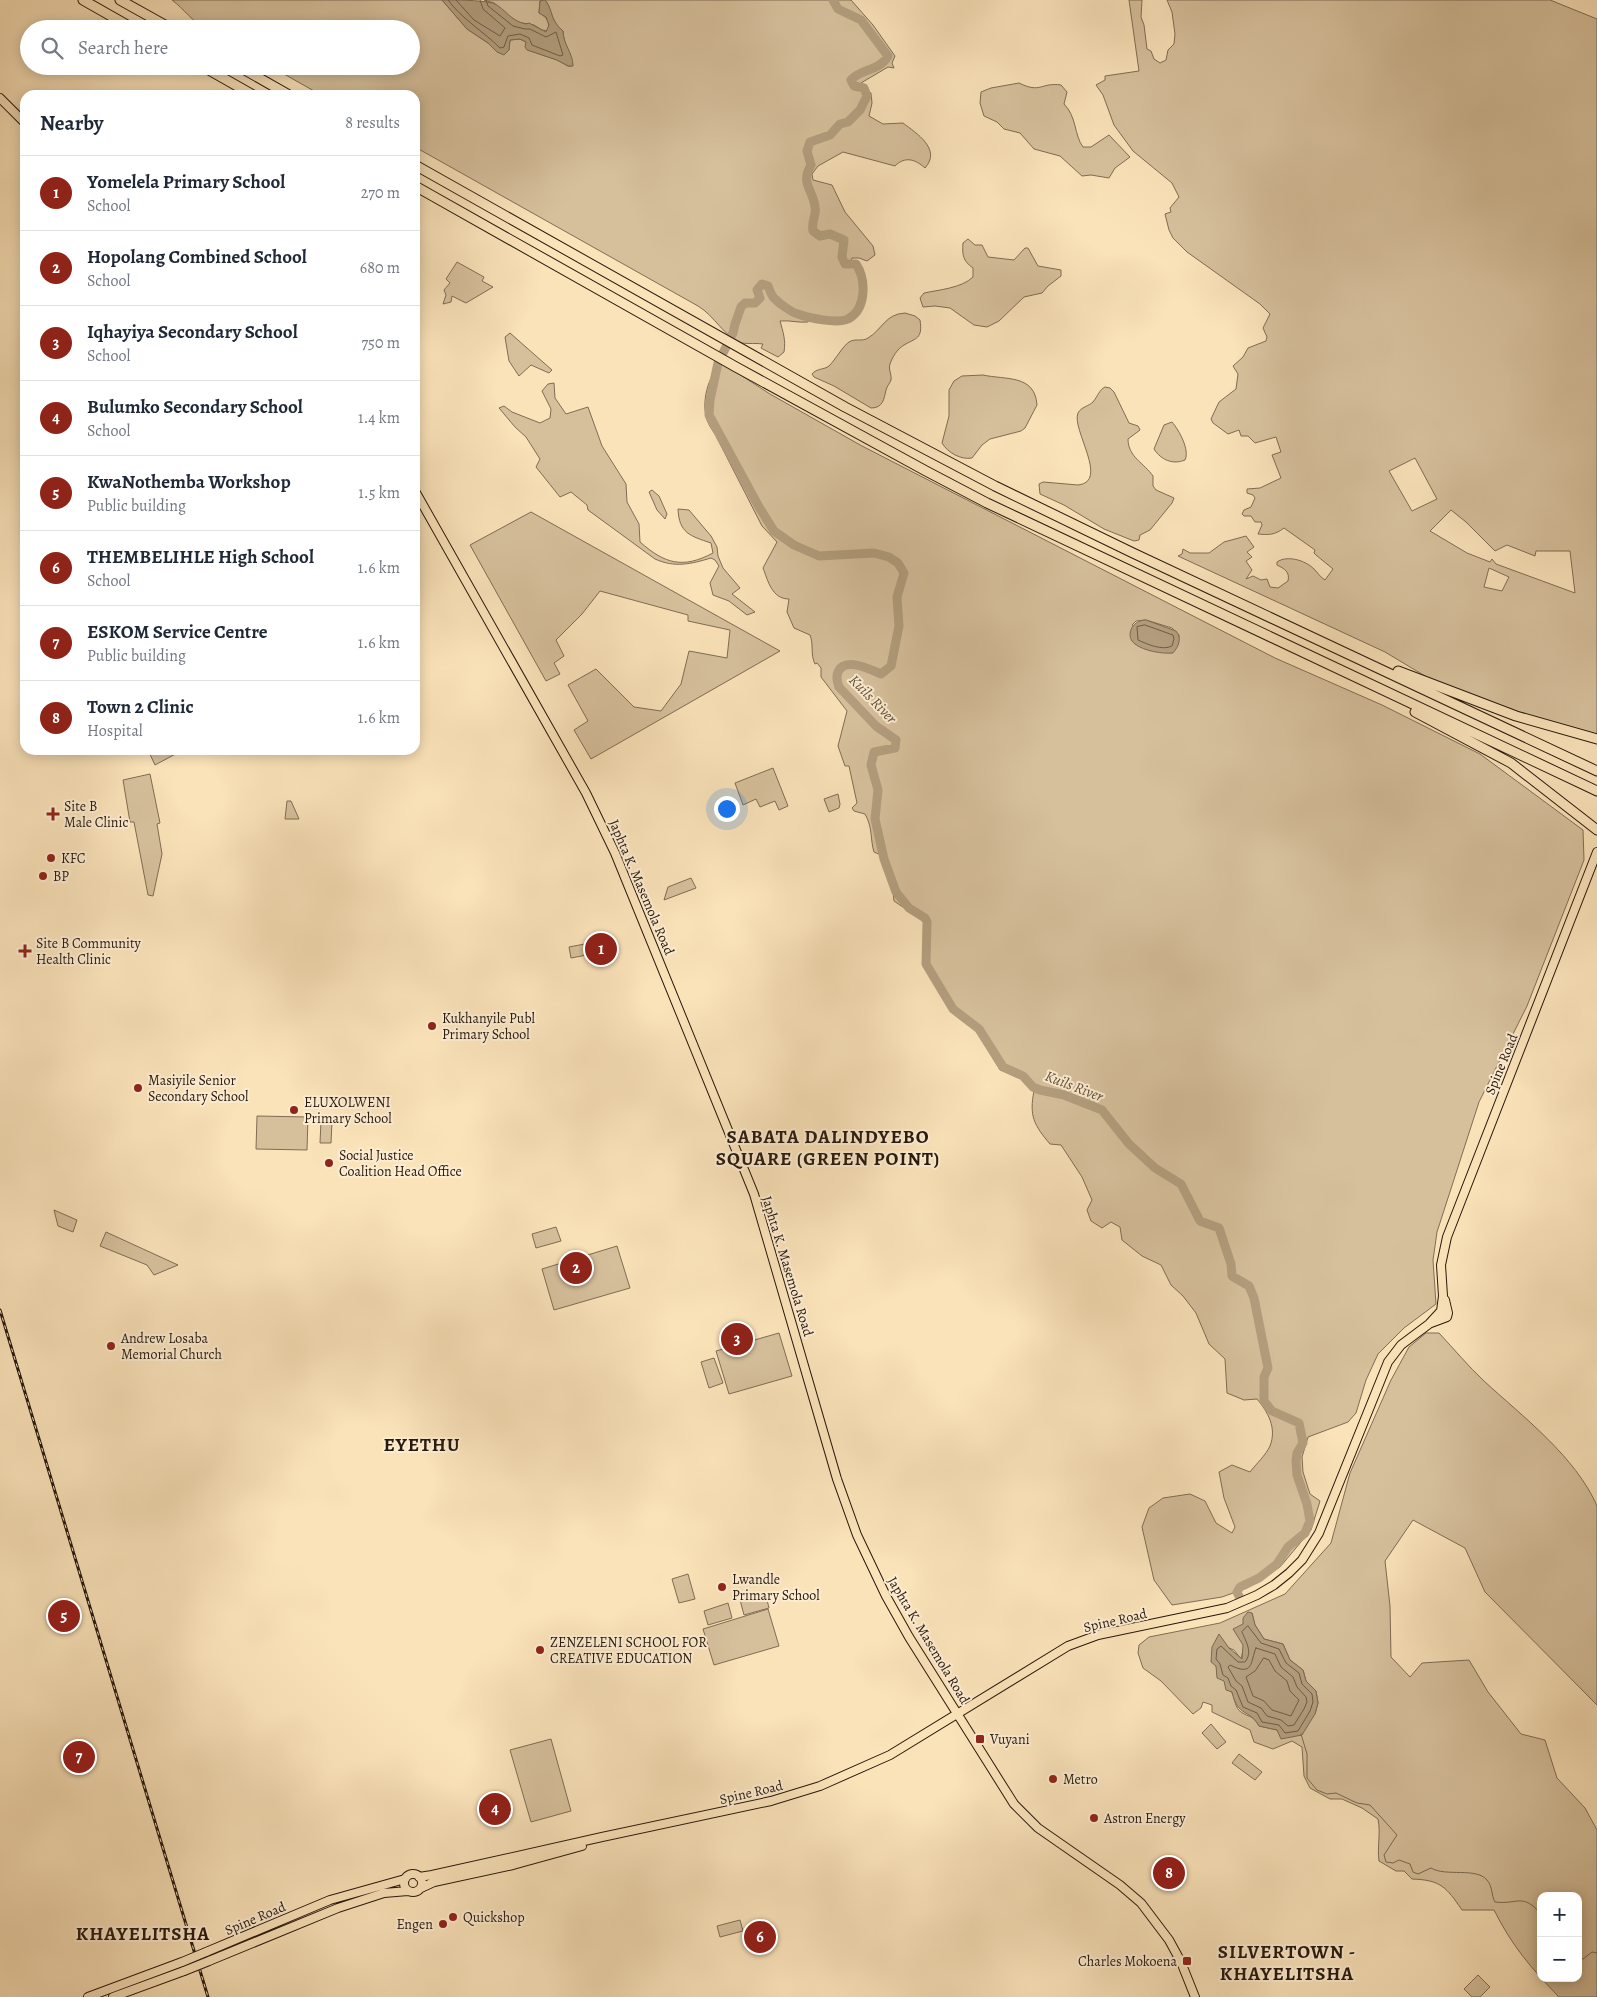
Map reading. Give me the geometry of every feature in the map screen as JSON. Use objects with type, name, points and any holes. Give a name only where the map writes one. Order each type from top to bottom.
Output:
[{"type":"highway","points":[[83,0],[118,20]]},
{"type":"highway","points":[[120,0],[156,20]]},
{"type":"highway","points":[[218,75],[244,90]]},
{"type":"highway","points":[[254,75],[280,90]]},
{"type":"highway","points":[[420,168],[854,412],[996,486],[1597,771]]},
{"type":"highway","points":[[420,189],[538,257],[709,350],[736,367],[987,503],[1597,791]]},
{"type":"highway","points":[[1330,644],[1516,716],[1597,740]]},
{"type":"highway","points":[[1323,662],[1338,673],[1477,743],[1505,760],[1528,775],[1597,830]]},
{"type":"main road","points":[[0,98],[20,118]]},
{"type":"main road","name":"Japhta K. Masemola Road","points":[[420,500],[586,793],[615,852],[755,1196],[834,1466],[856,1530],[880,1585],[905,1631],[958,1713],[1006,1793],[1026,1817],[1046,1834],[1120,1885],[1151,1914],[1166,1934],[1177,1954],[1195,1997]]},
{"type":"main road","name":"Spine Road","points":[[88,1997],[182,1962],[330,1900],[404,1879],[411,1874],[419,1877],[432,1876],[771,1801],[820,1786],[890,1755],[1040,1662],[1080,1640],[1227,1608],[1253,1598],[1280,1580],[1302,1560],[1320,1533],[1388,1362],[1406,1340],[1443,1314],[1441,1265],[1447,1237],[1597,852]]},
{"type":"main road","name":"Spine Road","points":[[113,1997],[184,1971],[338,1908],[384,1893],[415,1892],[434,1882],[546,1857],[627,1833]]},
{"type":"main road","points":[[419,1877],[422,1882],[421,1888]]},
{"type":"main road","points":[[404,1879],[404,1886],[408,1891]]},
{"type":"shaded area","points":[[172,0],[442,0],[467,29],[488,43],[497,52],[509,50],[510,40],[520,39],[526,42],[528,50],[572,66],[563,31],[555,23],[545,0],[851,0],[873,25],[895,56],[892,63],[894,68],[888,67],[861,83],[871,93],[872,103],[869,116],[883,124],[903,123],[925,142],[931,154],[925,168],[918,162],[910,160],[902,161],[895,166],[843,152],[818,166],[812,174],[813,180],[832,185],[845,212],[873,246],[875,255],[867,261],[852,258],[850,263],[856,264],[863,281],[863,293],[859,305],[851,317],[839,321],[812,317],[808,322],[780,321],[785,348],[784,352],[778,357],[761,348],[763,344],[742,343],[735,340],[698,306],[420,150],[420,90],[312,90],[286,75],[420,75],[420,20],[194,20]]},
{"type":"shaded area","points":[[484,0],[543,0],[540,1],[539,13],[547,20],[549,25],[548,31],[534,25],[516,22],[494,3]]},
{"type":"shaded area","points":[[1129,0],[1142,0],[1141,17],[1147,49],[1151,51],[1154,59],[1160,63],[1166,60],[1168,50],[1174,44],[1175,34],[1172,12],[1167,0],[1550,0],[1597,19],[1597,736],[1549,724],[1435,682],[1385,652],[1178,556],[1182,554],[1183,549],[1190,553],[1209,553],[1224,542],[1246,536],[1254,547],[1247,552],[1252,557],[1246,561],[1252,570],[1246,579],[1253,576],[1261,580],[1267,579],[1270,587],[1278,588],[1288,581],[1288,575],[1286,571],[1277,565],[1277,562],[1286,559],[1306,563],[1325,580],[1333,569],[1314,553],[1315,550],[1284,528],[1272,534],[1258,534],[1262,525],[1261,522],[1255,522],[1251,516],[1244,516],[1242,514],[1244,510],[1251,507],[1255,498],[1247,493],[1247,489],[1260,488],[1281,478],[1272,455],[1281,452],[1276,437],[1255,443],[1248,436],[1241,436],[1239,430],[1228,434],[1213,423],[1211,419],[1219,402],[1236,389],[1238,374],[1233,366],[1243,357],[1248,348],[1266,341],[1267,337],[1263,328],[1270,314],[1260,304],[1187,252],[1173,238],[1165,214],[1171,212],[1170,208],[1179,197],[1172,183],[1133,151],[1114,125],[1103,95],[1096,85],[1105,80],[1105,76],[1139,71]],"holes":[[[1415,458],[1437,499],[1412,511],[1389,471]],[[1451,510],[1495,551],[1507,545],[1535,556],[1536,551],[1570,551],[1575,593],[1496,564],[1492,559],[1490,562],[1467,553],[1430,531]],[[1489,568],[1509,577],[1502,591],[1484,587]]]},
{"type":"shaded area","points":[[1019,83],[1032,88],[1061,85],[1067,92],[1064,104],[1071,115],[1083,147],[1091,147],[1109,135],[1130,157],[1115,168],[1109,178],[1091,175],[1082,176],[1060,156],[1034,149],[1020,133],[1004,129],[997,122],[984,116],[980,103],[981,92],[991,88]]},
{"type":"shaded area","points":[[968,239],[975,245],[982,245],[988,257],[1014,260],[1025,248],[1028,248],[1038,266],[1061,270],[1061,276],[1042,293],[1024,297],[999,321],[987,327],[974,325],[950,308],[923,307],[920,298],[924,293],[963,284],[973,277],[973,268],[967,263],[963,254],[963,243]]},
{"type":"shaded area","points":[[457,262],[484,277],[482,281],[493,287],[466,303],[452,296],[451,302],[443,304],[446,295],[444,290],[450,283],[446,279]]},
{"type":"shaded area","points":[[905,313],[915,316],[920,320],[920,331],[918,337],[901,347],[893,356],[890,366],[891,380],[880,405],[871,408],[834,386],[814,377],[812,374],[829,366],[849,342],[868,338],[888,319]]},
{"type":"shaded area","points":[[510,333],[552,370],[549,373],[531,365],[519,376],[509,361],[505,337]]},
{"type":"shaded area","points":[[722,363],[770,394],[862,446],[1275,658],[1382,705],[1480,754],[1583,830],[1584,860],[1527,1006],[1479,1102],[1437,1232],[1433,1260],[1436,1304],[1404,1328],[1378,1354],[1366,1380],[1356,1413],[1348,1422],[1308,1437],[1302,1457],[1303,1472],[1310,1494],[1320,1501],[1311,1530],[1280,1567],[1247,1588],[1222,1597],[1172,1605],[1154,1580],[1142,1527],[1149,1508],[1163,1498],[1190,1494],[1205,1501],[1216,1523],[1232,1533],[1235,1527],[1224,1498],[1219,1472],[1232,1465],[1250,1472],[1270,1446],[1272,1427],[1268,1415],[1257,1399],[1244,1400],[1227,1393],[1225,1359],[1209,1344],[1196,1313],[1183,1296],[1171,1285],[1161,1265],[1142,1256],[1122,1240],[1120,1227],[1111,1222],[1102,1228],[1091,1221],[1087,1210],[1092,1200],[1082,1177],[1061,1145],[1050,1144],[1034,1120],[1032,1107],[1034,1091],[1021,1078],[1000,1070],[973,1027],[951,1011],[939,989],[930,978],[924,963],[925,922],[894,901],[893,891],[881,855],[874,852],[868,819],[865,814],[854,811],[852,808],[857,803],[849,766],[845,766],[838,746],[847,711],[821,677],[821,668],[817,663],[815,664],[812,653],[810,635],[794,628],[787,612],[789,599],[778,596],[769,584],[763,568],[777,542],[762,526],[707,420],[705,397],[717,368]],"holes":[[[1146,620],[1172,628],[1179,635],[1178,645],[1132,625],[1136,621]]]},
{"type":"shaded area","points":[[983,375],[1018,380],[1025,383],[1035,395],[1037,405],[1025,428],[1021,431],[990,439],[982,445],[972,458],[959,457],[951,453],[942,443],[949,416],[949,390],[954,381],[962,376]]},
{"type":"shaded area","points":[[554,383],[555,398],[566,414],[588,407],[602,446],[626,484],[627,502],[639,524],[640,542],[658,555],[675,562],[692,561],[713,553],[711,543],[697,538],[683,528],[678,509],[689,510],[711,536],[717,547],[718,556],[723,568],[740,588],[732,594],[755,612],[747,615],[729,601],[713,595],[710,583],[719,566],[715,560],[711,558],[676,564],[662,562],[655,559],[588,510],[587,505],[571,492],[560,497],[536,467],[540,459],[526,437],[499,408],[504,406],[512,412],[540,423],[550,418],[551,409],[542,391],[548,384]]},
{"type":"shaded area","points":[[1105,387],[1110,388],[1114,392],[1129,423],[1138,426],[1140,430],[1128,439],[1131,451],[1153,476],[1153,486],[1156,490],[1174,498],[1150,530],[1140,535],[1139,540],[1134,541],[1104,529],[1064,505],[1040,494],[1039,484],[1043,482],[1078,485],[1087,482],[1091,475],[1090,465],[1077,421],[1078,413],[1093,402]]},
{"type":"shaded area","points":[[1172,422],[1181,435],[1186,451],[1185,460],[1176,462],[1164,459],[1154,449],[1164,425]]},
{"type":"shaded area","points":[[652,490],[659,496],[667,514],[665,519],[657,510],[649,492]]},
{"type":"shaded area","points":[[531,512],[780,651],[591,759],[574,730],[588,721],[568,685],[596,669],[634,707],[661,711],[681,684],[689,651],[727,658],[730,630],[688,621],[688,615],[600,591],[582,614],[556,640],[564,656],[554,663],[560,674],[546,681],[470,545]]},
{"type":"shaded area","points":[[150,755],[174,755],[155,765]]},
{"type":"shaded area","points":[[773,768],[788,806],[779,810],[775,801],[760,807],[756,799],[743,805],[735,783]]},
{"type":"shaded area","points":[[150,774],[160,823],[157,824],[162,854],[153,896],[148,895],[134,822],[130,822],[123,780]]},
{"type":"shaded area","points":[[838,794],[839,808],[829,812],[824,799]]},
{"type":"shaded area","points":[[287,801],[291,801],[299,819],[285,819]]},
{"type":"shaded area","points":[[691,878],[696,888],[664,900],[668,887]]},
{"type":"shaded area","points":[[590,943],[592,954],[571,958],[569,947]]},
{"type":"shaded area","points":[[257,1116],[308,1117],[307,1150],[256,1149]]},
{"type":"shaded area","points":[[321,1121],[332,1121],[331,1143],[320,1143]]},
{"type":"shaded area","points":[[54,1210],[77,1220],[73,1232],[58,1226]]},
{"type":"shaded area","points":[[556,1227],[561,1241],[536,1248],[532,1234]]},
{"type":"shaded area","points":[[106,1232],[178,1265],[154,1275],[147,1265],[100,1246]]},
{"type":"shaded area","points":[[617,1246],[630,1288],[554,1310],[542,1269]]},
{"type":"shaded area","points":[[779,1333],[792,1376],[729,1394],[716,1351]]},
{"type":"shaded area","points":[[1426,1333],[1439,1333],[1478,1375],[1562,1454],[1588,1488],[1597,1506],[1597,1705],[1485,1592],[1465,1548],[1413,1520],[1385,1561],[1390,1606],[1391,1657],[1410,1677],[1422,1663],[1469,1660],[1488,1692],[1521,1734],[1545,1740],[1557,1778],[1585,1808],[1597,1830],[1597,1997],[1559,1997],[1545,1982],[1582,1982],[1582,1892],[1537,1892],[1537,1973],[1515,1946],[1494,1910],[1462,1910],[1442,1886],[1430,1881],[1412,1879],[1404,1871],[1396,1871],[1379,1861],[1378,1819],[1362,1808],[1342,1799],[1330,1799],[1310,1788],[1304,1776],[1302,1747],[1292,1741],[1273,1749],[1254,1742],[1250,1730],[1212,1712],[1212,1705],[1203,1702],[1201,1708],[1193,1714],[1161,1681],[1143,1668],[1138,1653],[1139,1645],[1149,1637],[1220,1623],[1285,1594],[1331,1543],[1350,1473],[1391,1380],[1409,1347]],"holes":[[[1252,1613],[1255,1625],[1264,1639],[1283,1644],[1290,1660],[1303,1670],[1306,1681],[1316,1691],[1318,1703],[1315,1714],[1277,1730],[1259,1726],[1253,1718],[1239,1710],[1231,1689],[1216,1666],[1229,1648],[1234,1650],[1241,1659]]]},
{"type":"shaded area","points":[[714,1358],[723,1383],[709,1388],[701,1362]]},
{"type":"shaded area","points":[[688,1574],[695,1599],[679,1603],[672,1579]]},
{"type":"shaded area","points":[[765,1592],[769,1608],[744,1615],[740,1600]]},
{"type":"shaded area","points":[[728,1603],[732,1618],[708,1625],[704,1611]]},
{"type":"shaded area","points":[[768,1609],[779,1646],[714,1665],[703,1629]]},
{"type":"shaded area","points":[[1211,1724],[1226,1742],[1217,1749],[1202,1733]]},
{"type":"shaded area","points":[[551,1739],[571,1811],[531,1822],[510,1750]]},
{"type":"shaded area","points":[[1239,1754],[1262,1772],[1255,1780],[1232,1763]]},
{"type":"shaded area","points":[[740,1920],[743,1931],[720,1937],[717,1926]]},
{"type":"shaded area","points":[[1478,1975],[1490,1987],[1480,1997],[1472,1997],[1464,1989]]},
{"type":"water","points":[[442,0],[493,3],[512,18],[526,24],[529,23],[546,32],[549,25],[546,17],[539,13],[540,1],[545,0],[556,23],[563,31],[573,66],[568,66],[557,60],[527,50],[525,47],[526,42],[520,39],[510,40],[509,50],[504,55],[497,52],[488,43],[467,29]]},
{"type":"water","points":[[1146,620],[1176,631],[1179,636],[1179,642],[1173,653],[1148,650],[1132,641],[1130,633],[1133,626]]},
{"type":"water","points":[[1248,1612],[1252,1613],[1255,1625],[1264,1639],[1283,1644],[1290,1660],[1303,1670],[1306,1681],[1316,1691],[1318,1703],[1315,1714],[1302,1735],[1281,1739],[1277,1730],[1259,1726],[1255,1720],[1237,1706],[1232,1692],[1226,1690],[1224,1681],[1217,1678],[1216,1666],[1211,1662],[1212,1647],[1219,1634],[1229,1648],[1242,1659],[1243,1645],[1233,1629],[1243,1624],[1243,1618]]},
{"type":"waterway","name":"Kuils River","points":[[833,0],[838,9],[861,20],[888,56],[880,65],[860,73],[851,80],[854,86],[864,88],[867,96],[860,110],[848,122],[840,124],[830,135],[810,142],[807,151],[811,165],[807,182],[814,201],[815,210],[813,231],[820,236],[830,234],[844,240],[842,257],[845,264],[856,264],[859,270],[863,285],[862,301],[859,308],[848,319],[837,321],[816,319],[803,316],[786,308],[774,298],[768,286],[762,284],[757,290],[760,298],[755,303],[745,303],[741,307],[733,333],[718,363],[710,400],[709,415],[774,531],[794,545],[819,556],[874,553],[889,557],[898,563],[904,573],[897,597],[899,626],[891,666],[881,674],[865,667],[846,665],[841,667],[837,679],[839,687],[876,726],[896,740],[895,748],[874,752],[871,765],[878,790],[875,819],[884,859],[896,892],[909,908],[925,918],[927,922],[926,964],[953,1009],[979,1029],[1003,1067],[1023,1076],[1033,1087],[1064,1095],[1102,1110],[1129,1144],[1155,1168],[1181,1184],[1200,1221],[1219,1228],[1231,1264],[1232,1276],[1249,1286],[1254,1298],[1268,1368],[1264,1377],[1264,1401],[1272,1411],[1299,1423],[1303,1443],[1297,1453],[1297,1475],[1307,1504],[1310,1521],[1305,1533],[1288,1547],[1277,1564],[1259,1578],[1240,1587],[1237,1592],[1239,1596]]},
{"type":"waterway","name":"Kuils River","points":[[1301,1734],[1307,1754],[1307,1778],[1317,1790],[1327,1794],[1336,1793],[1357,1803],[1370,1805],[1397,1835],[1384,1855],[1386,1862],[1393,1863],[1399,1860],[1410,1864],[1413,1872],[1418,1874],[1431,1868],[1437,1871],[1476,1874],[1487,1880],[1495,1902],[1524,1901],[1537,1909]]},
{"type":"waterway","name":"Kuils River","points":[[1582,1959],[1592,1952],[1597,1953]]},
{"type":"railway","points":[[0,1310],[208,1997]]},
{"type":"place","name":"Site B Male Clinic","points":[[53,814]]},
{"type":"place","name":"KFC","points":[[51,858]]},
{"type":"place","name":"BP","points":[[43,876]]},
{"type":"place","name":"Yomelela Primary School","points":[[601,949]]},
{"type":"place","name":"Site B Community Health Clinic","points":[[25,951]]},
{"type":"place","name":"Kukhanyile Publ Primary School","points":[[432,1026]]},
{"type":"place","name":"Masiyile Senior Secondary School","points":[[138,1088]]},
{"type":"place","name":"ELUXOLWENI Primary School","points":[[294,1110]]},
{"type":"place","name":"Social Justice Coalition Head Office","points":[[329,1163]]},
{"type":"place","name":"Hopolang Combined School","points":[[576,1268]]},
{"type":"place","name":"Iqhayiya Secondary School","points":[[737,1339]]},
{"type":"place","name":"Andrew Losaba Memorial Church","points":[[111,1346]]},
{"type":"place","name":"Lwandle Primary School","points":[[722,1587]]},
{"type":"place","name":"KwaNothemba Workshop","points":[[64,1616]]},
{"type":"place","name":"ZENZELENI SCHOOL FOR CREATIVE EDUCATION","points":[[540,1650]]},
{"type":"place","name":"Vuyani","points":[[980,1739]]},
{"type":"place","name":"ESKOM Service Centre","points":[[79,1757]]},
{"type":"place","name":"Metro","points":[[1053,1779]]},
{"type":"place","name":"Bulumko Secondary School","points":[[495,1809]]},
{"type":"place","name":"Astron Energy","points":[[1094,1818]]},
{"type":"place","name":"Town 2 Clinic","points":[[1169,1873]]},
{"type":"place","name":"Quickshop","points":[[453,1917]]},
{"type":"place","name":"Engen","points":[[443,1924]]},
{"type":"place","name":"THEMBELIHLE High School","points":[[760,1937]]},
{"type":"place","name":"Charles Mokoena","points":[[1187,1961]]},
{"type":"district","name":"SABATA DALINDYEBO SQUARE (GREEN POINT)","points":[[828,1147]]},
{"type":"district","name":"EYETHU","points":[[422,1444]]},
{"type":"district","name":"KHAYELITSHA","points":[[143,1933]]},
{"type":"district","name":"SILVERTOWN - KHAYELITSHA","points":[[1287,1962]]}]
